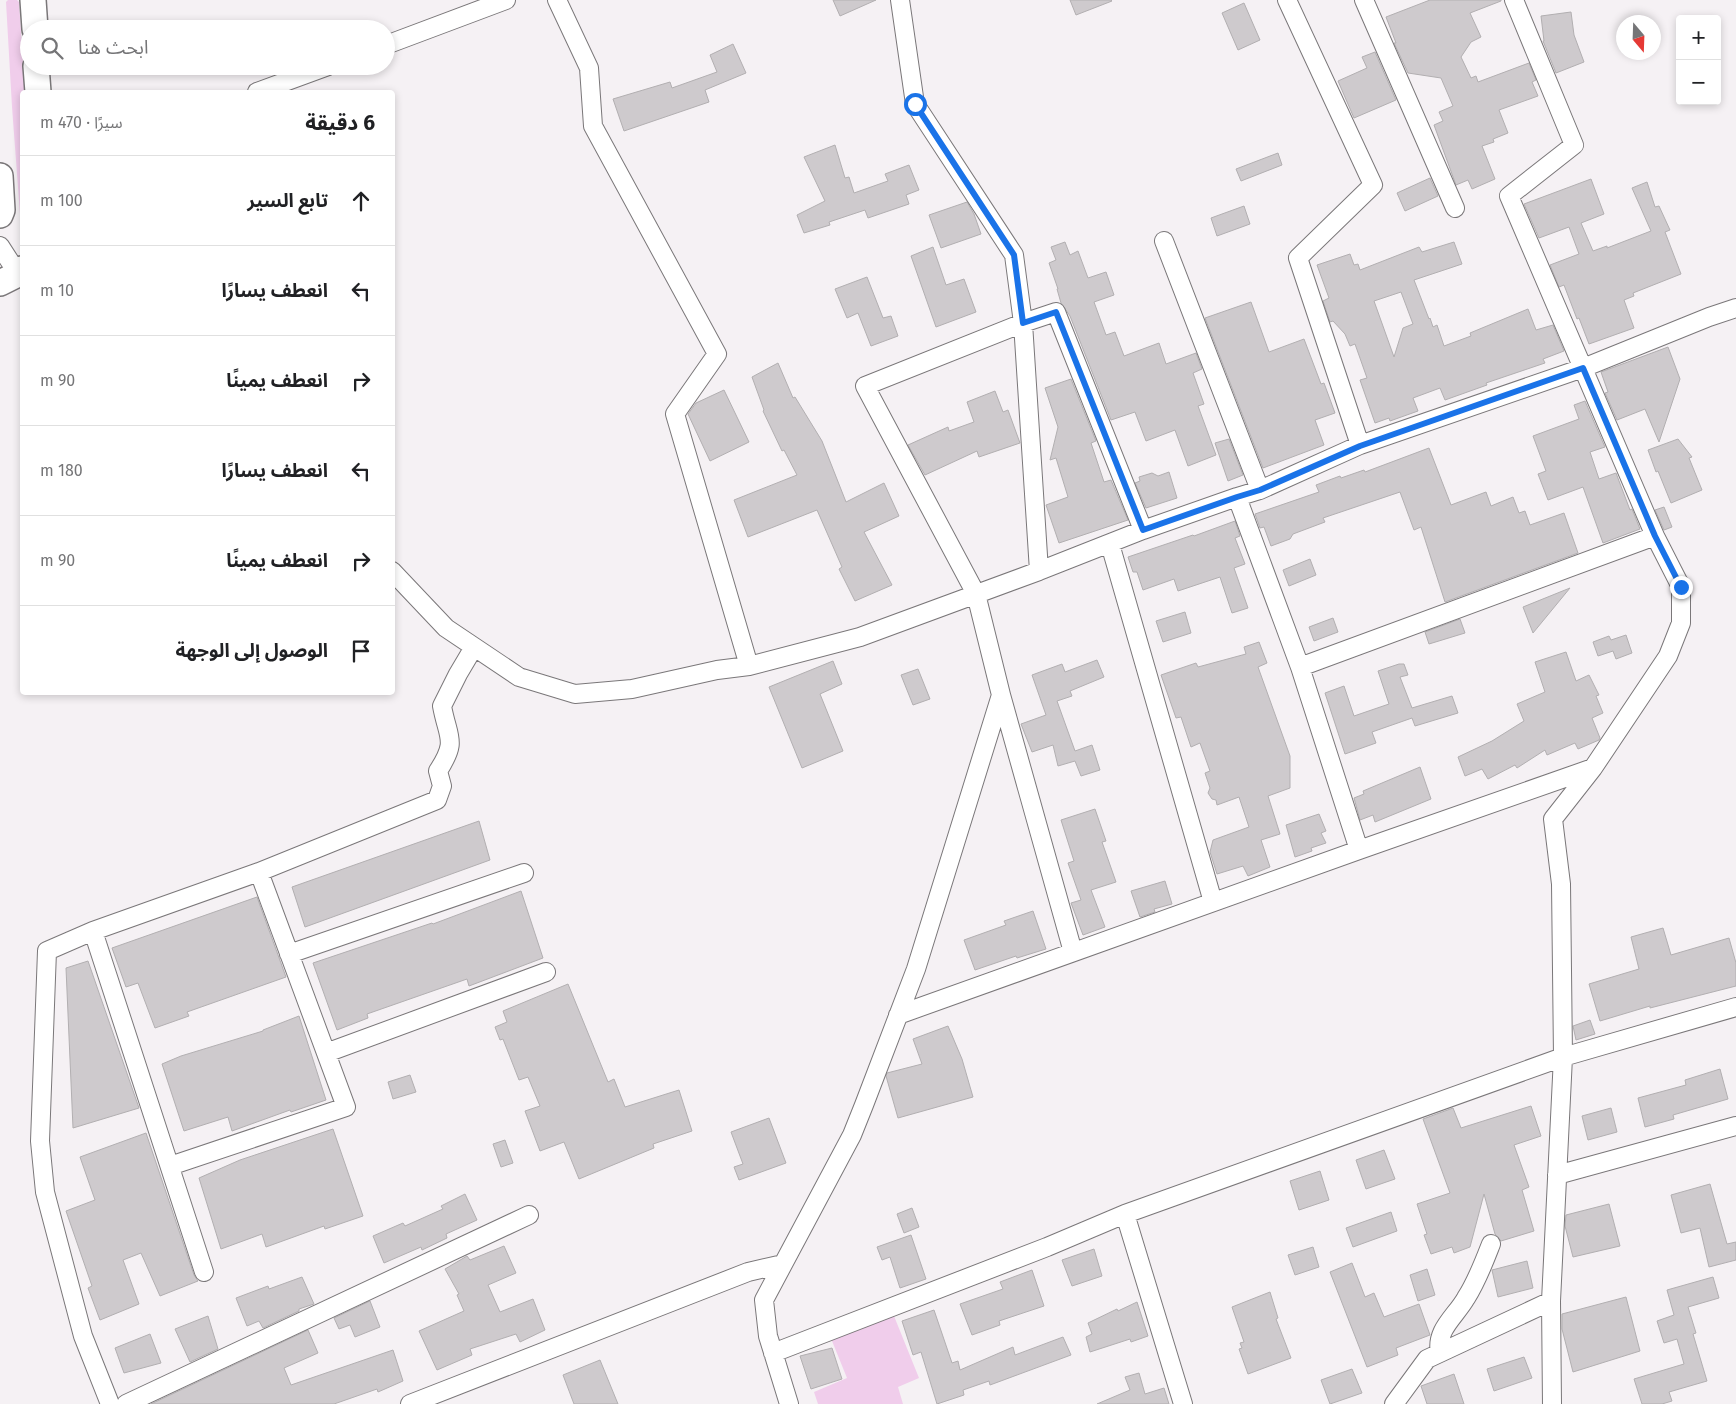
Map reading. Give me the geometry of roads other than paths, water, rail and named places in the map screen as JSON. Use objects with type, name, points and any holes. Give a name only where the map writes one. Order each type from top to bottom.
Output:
[{"type":"main road","points":[[33,0],[34,20]]},
{"type":"main road","points":[[37,75],[38,90]]},
{"type":"main road","points":[[0,176],[2,210],[0,215]]},
{"type":"street","points":[[395,42],[506,0]]},
{"type":"street","points":[[557,0],[589,68],[592,126],[717,354],[675,414],[749,666]]},
{"type":"street","points":[[900,0],[915,104],[1014,255],[1023,323],[1039,571]]},
{"type":"street","points":[[1287,0],[1373,185],[1298,258],[1360,446]]},
{"type":"street","points":[[1364,0],[1455,208]]},
{"type":"street","points":[[1514,0],[1574,144],[1509,196],[1655,536],[1681,587],[1681,623],[1668,656],[1593,768],[1553,819],[1561,884],[1563,1057],[1550,1301],[1552,1404]]},
{"type":"street","points":[[262,90],[303,75]]},
{"type":"street","points":[[1164,241],[1260,490]]},
{"type":"street","points":[[0,246],[16,276]]},
{"type":"street","points":[[395,575],[446,628],[518,677],[575,694],[632,689],[717,670],[749,666],[860,637],[1039,571],[1143,530],[1260,490],[1360,446],[1583,368],[1736,308]]},
{"type":"street","points":[[1073,952],[1001,695],[976,594],[865,386],[1023,323],[1056,312],[1143,530]]},
{"type":"street","points":[[1237,497],[1300,667],[1359,850]]},
{"type":"street","points":[[1300,667],[1655,536]]},
{"type":"street","points":[[1110,544],[1213,902]]},
{"type":"street","points":[[110,1404],[83,1336],[45,1192],[40,1141],[47,951],[93,931],[259,872],[437,800],[442,786],[438,771],[450,749],[451,738],[442,706],[474,647]]},
{"type":"street","points":[[789,1404],[768,1336],[764,1300],[852,1135],[916,969],[1001,695]]},
{"type":"street","points":[[898,1015],[1593,768]]},
{"type":"street","points":[[170,1166],[346,1107],[259,872]]},
{"type":"street","points":[[289,954],[524,872]]},
{"type":"street","points":[[93,931],[204,1272]]},
{"type":"street","points":[[326,1053],[546,972]]},
{"type":"street","points":[[773,1353],[1038,1250],[1125,1214],[1563,1057],[1736,1007]]},
{"type":"street","points":[[1557,1175],[1736,1126]]},
{"type":"street","points":[[1125,1214],[1183,1404]]},
{"type":"street","points":[[126,1404],[530,1215]]},
{"type":"street","points":[[1440,1353],[1441,1334],[1452,1316],[1466,1299],[1491,1244]]},
{"type":"street","points":[[410,1404],[748,1272],[782,1264]]},
{"type":"street","points":[[1394,1404],[1427,1359],[1550,1301]]}]
